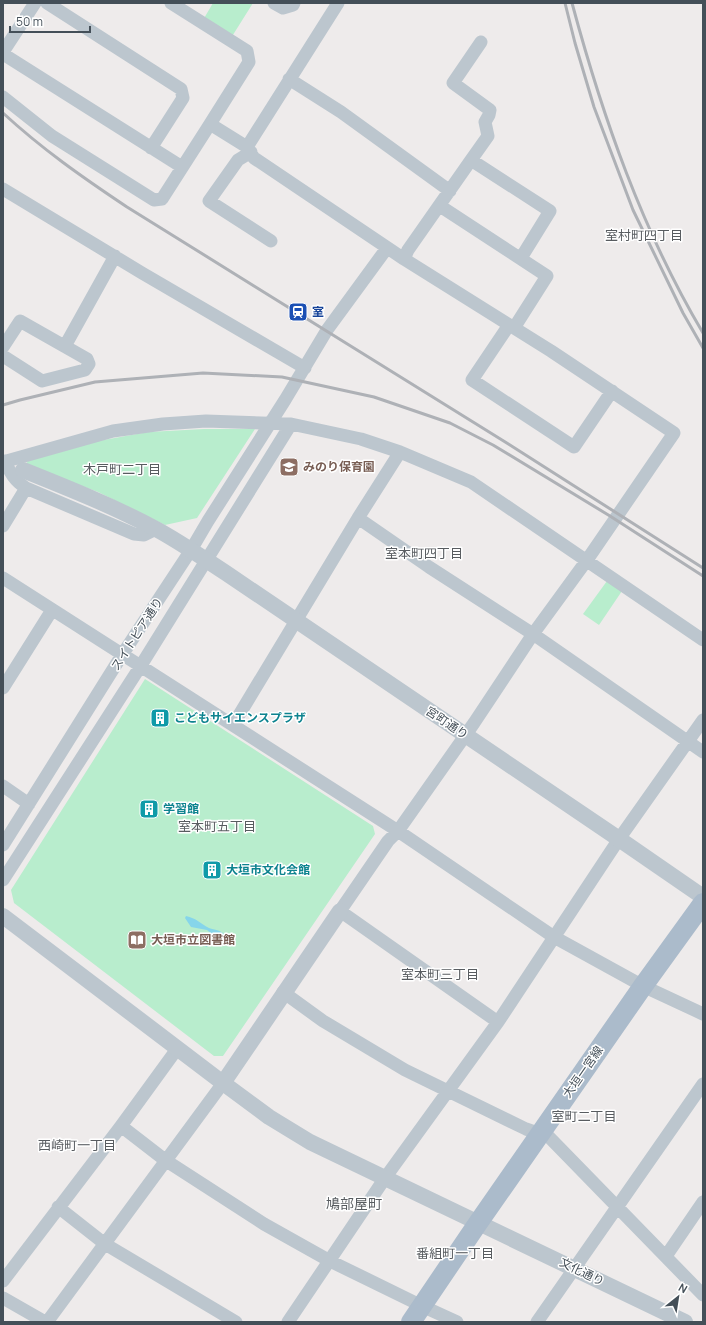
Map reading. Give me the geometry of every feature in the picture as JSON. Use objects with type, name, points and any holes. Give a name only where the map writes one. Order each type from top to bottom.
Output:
[{"type":"main road","name":"大垣一宮線","points":[[416,1314],[643,986],[703,902]]},
{"type":"street","points":[[35,3],[3,53],[182,167]]},
{"type":"street","points":[[47,3],[181,89],[183,98],[151,148]]},
{"type":"street","points":[[3,97],[52,136],[154,200],[162,199],[249,62],[247,51],[171,3]]},
{"type":"street","points":[[274,3],[282,8],[293,5],[294,3]]},
{"type":"street","points":[[271,241],[208,201],[238,160],[249,149],[289,79],[338,3]]},
{"type":"street","points":[[404,259],[408,250],[488,136],[485,122],[490,110],[454,84],[481,42]]},
{"type":"street","points":[[289,79],[341,112],[450,191]]},
{"type":"street","points":[[3,1298],[46,1322],[223,1083],[388,841],[398,831],[533,634],[587,560],[674,434],[612,391],[512,326],[387,248],[304,190],[254,158],[249,149],[210,124]]},
{"type":"street","points":[[471,160],[550,211],[521,258]]},
{"type":"street","points":[[3,189],[305,368]]},
{"type":"street","points":[[440,206],[547,276],[472,380],[574,447],[612,391]]},
{"type":"street","name":"スイトピア通り","points":[[3,845],[122,655],[191,550],[271,423],[327,330],[387,248]]},
{"type":"street","points":[[65,346],[115,256]]},
{"type":"street","points":[[3,347],[20,320],[88,359],[89,364],[85,370],[42,381],[3,356]]},
{"type":"street","points":[[156,529],[144,535],[134,534],[26,488],[13,477],[4,461],[113,431],[163,424],[206,421],[291,424],[361,440],[400,452],[471,482],[703,640]]},
{"type":"street","points":[[3,880],[140,667],[291,424]]},
{"type":"street","points":[[233,725],[358,518],[400,452]]},
{"type":"street","name":"宮町通り","points":[[22,470],[98,501],[156,529],[191,550],[620,839],[703,897]]},
{"type":"street","points":[[3,526],[26,488]]},
{"type":"street","points":[[358,518],[429,567],[533,634],[703,752]]},
{"type":"street","points":[[3,578],[398,831],[554,937],[643,986],[703,1014]]},
{"type":"street","points":[[3,688],[52,610]]},
{"type":"street","points":[[288,1322],[385,1178],[498,1022],[620,839],[703,720]]},
{"type":"street","points":[[3,786],[29,804]]},
{"type":"street","points":[[340,911],[498,1022]]},
{"type":"street","name":"文化通り","points":[[3,916],[177,1049],[269,1117],[310,1142],[685,1322]]},
{"type":"street","points":[[284,992],[323,1021],[398,1066],[526,1129],[549,1137],[618,1206],[703,1295]]},
{"type":"street","points":[[3,1280],[177,1049]]},
{"type":"street","points":[[537,1322],[703,1084]]},
{"type":"street","points":[[120,1126],[166,1160],[264,1224],[330,1261],[416,1314],[457,1322]]},
{"type":"street","points":[[666,1256],[703,1202]]},
{"type":"street","points":[[58,1207],[105,1244],[236,1322]]},
{"type":"green space","points":[[213,3],[253,3],[231,38],[203,20]]},
{"type":"green space","points":[[204,429],[255,429],[197,518],[165,525],[98,492],[26,465],[28,460],[98,441],[148,432]]},
{"type":"green space","points":[[607,581],[622,591],[599,625],[583,614]]},
{"type":"green space","points":[[145,679],[373,826],[375,834],[223,1056],[214,1056],[14,903],[11,890]]},
{"type":"water","points":[[186,916],[209,928],[221,932],[224,934],[224,938],[221,942],[207,945],[207,947],[201,944],[210,939],[213,935],[207,930],[191,927],[185,918]]},
{"type":"railway","points":[[565,3],[594,107],[633,210],[683,313],[703,348]]},
{"type":"railway","points":[[572,3],[597,89],[626,172],[661,254],[703,333]]},
{"type":"railway","points":[[3,113],[32,139],[94,185],[127,207],[502,440],[703,568]]},
{"type":"railway","points":[[3,405],[95,382],[203,373],[282,377],[374,397],[450,423],[493,445],[610,516],[703,576]]},
{"type":"place","name":"室","points":[[298,312]]},
{"type":"place","name":"みのり保育園","points":[[289,467]]},
{"type":"place","name":"こどもサイエンスプラザ","points":[[160,718]]},
{"type":"place","name":"学習館","points":[[149,809]]},
{"type":"place","name":"大垣市文化会館","points":[[212,870]]},
{"type":"place","name":"大垣市立図書館","points":[[137,940]]},
{"type":"district","name":"室村町四丁目","points":[[644,235]]},
{"type":"district","name":"木戸町二丁目","points":[[122,469]]},
{"type":"district","name":"室本町四丁目","points":[[424,553]]},
{"type":"district","name":"室本町五丁目","points":[[217,826]]},
{"type":"district","name":"室本町三丁目","points":[[440,974]]},
{"type":"district","name":"室町二丁目","points":[[584,1116]]},
{"type":"district","name":"西崎町一丁目","points":[[77,1145]]},
{"type":"district","name":"鳩部屋町","points":[[354,1204]]},
{"type":"district","name":"番組町一丁目","points":[[455,1253]]}]
